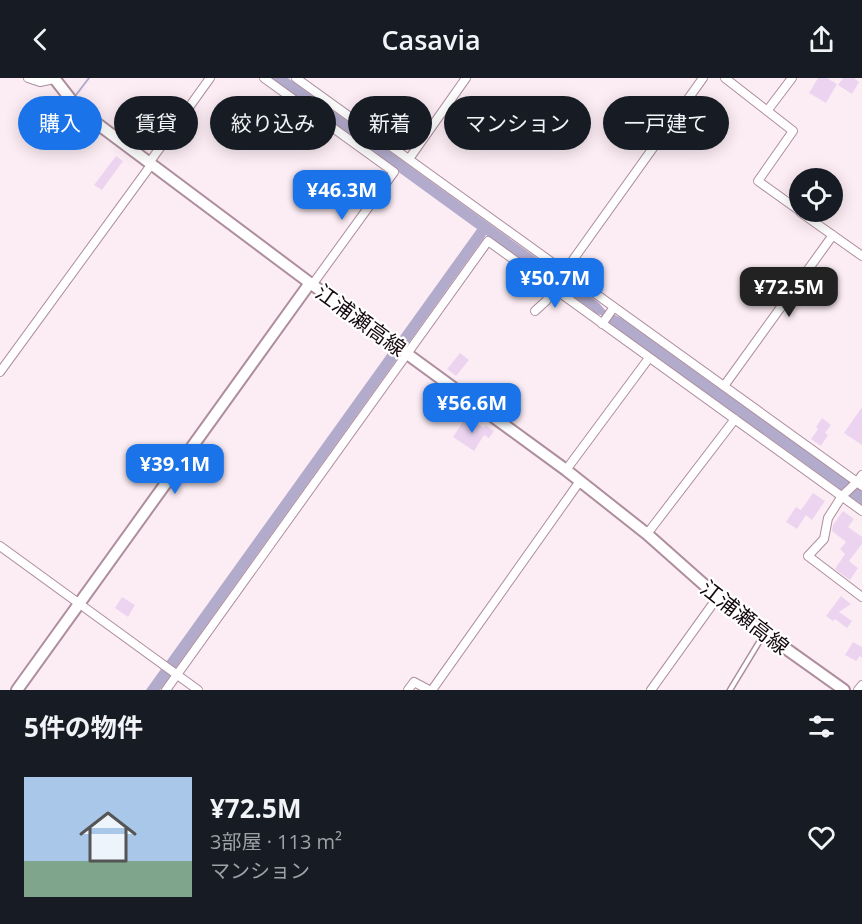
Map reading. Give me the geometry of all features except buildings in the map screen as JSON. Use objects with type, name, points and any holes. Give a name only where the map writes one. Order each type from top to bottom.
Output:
[{"type":"main road","name":"江浦瀬高線","points":[[54,78],[79,110],[311,284],[566,470],[647,534],[717,598],[844,690]]},
{"type":"main road","points":[[17,690],[311,284]]},
{"type":"street","points":[[28,78],[40,82],[54,78]]},
{"type":"street","points":[[0,372],[210,78]]},
{"type":"street","points":[[264,78],[394,172],[311,284]]},
{"type":"street","points":[[296,78],[565,272],[649,358],[862,511]]},
{"type":"street","points":[[409,159],[466,78]]},
{"type":"street","points":[[565,272],[703,78]]},
{"type":"street","points":[[725,78],[793,131],[758,181],[789,203]]},
{"type":"street","points":[[767,111],[792,78]]},
{"type":"street","points":[[815,222],[862,256]]},
{"type":"street","points":[[724,386],[833,235]]},
{"type":"street","points":[[166,690],[175,674],[405,353],[488,241],[554,289],[608,315],[724,386],[860,481],[842,496],[828,518],[824,539],[808,556],[862,597]]},
{"type":"street","points":[[535,311],[554,289]]},
{"type":"street","points":[[566,470],[649,358]]},
{"type":"street","points":[[647,534],[735,419]]},
{"type":"street","points":[[408,690],[414,682],[430,690],[580,481]]},
{"type":"street","points":[[0,546],[198,690]]},
{"type":"street","points":[[651,690],[717,598]]},
{"type":"street","points":[[858,690],[862,686]]},
{"type":"lane","points":[[730,690],[764,634]]},
{"type":"shaded area","points":[[269,78],[288,78],[313,96],[294,96]]},
{"type":"shaded area","points":[[336,113],[348,121],[348,135],[336,127]]},
{"type":"shaded area","points":[[368,150],[388,150],[599,303],[605,310],[621,318],[862,491],[862,505],[615,328],[601,315],[592,313],[592,310],[486,235],[160,690],[146,690],[477,229]]},
{"type":"waterway","points":[[76,95],[89,78]]}]
